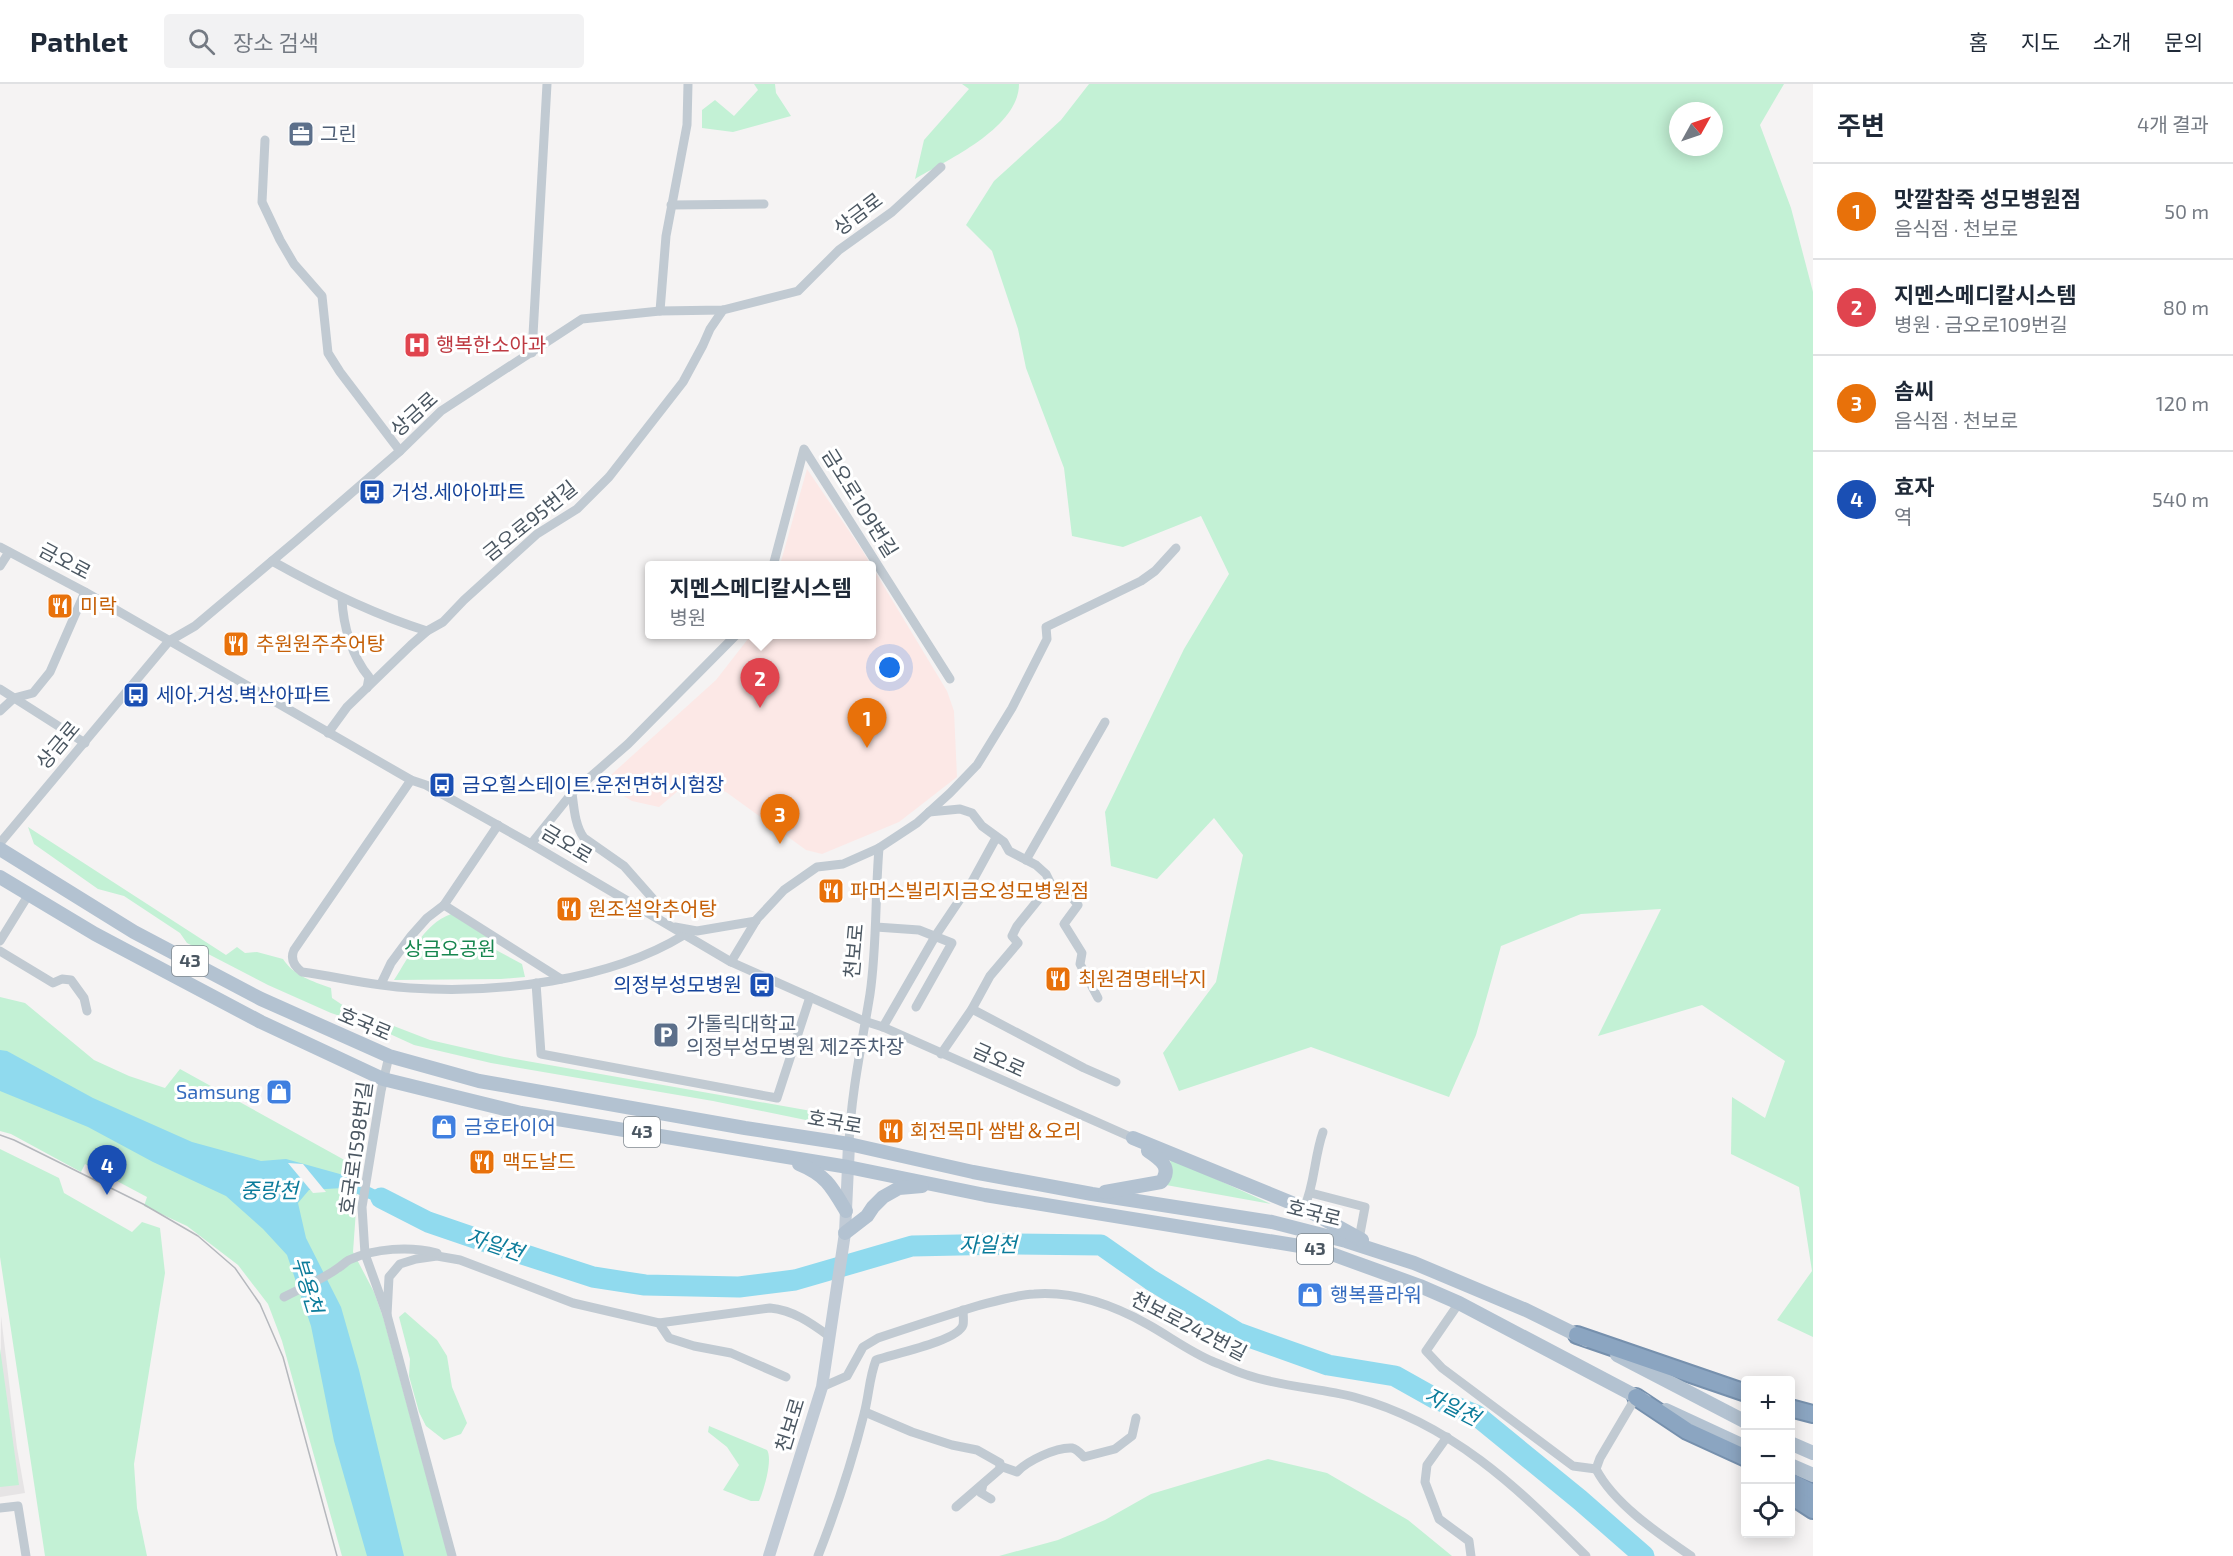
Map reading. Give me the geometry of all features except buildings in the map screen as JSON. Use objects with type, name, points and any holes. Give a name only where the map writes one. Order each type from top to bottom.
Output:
[{"type":"highway","points":[[1577,1335],[1741,1391]]},
{"type":"highway","points":[[1636,1396],[1741,1464]]},
{"type":"highway","points":[[1795,1409],[1813,1414]]},
{"type":"highway","points":[[1687,1431],[1741,1456]]},
{"type":"highway","points":[[1794,1484],[1812,1506]]},
{"type":"highway","points":[[1795,1497],[1812,1506]]},
{"type":"main road","name":"호국로","points":[[0,849],[134,932],[261,999],[389,1056],[480,1081],[849,1144],[973,1172],[1092,1194],[1272,1222],[1346,1241],[1414,1263],[1526,1310],[1741,1419]]},
{"type":"main road","name":"호국로","points":[[0,877],[95,934],[261,1022],[383,1079],[521,1113],[848,1167],[985,1195],[1318,1249],[1420,1286],[1459,1303],[1636,1396],[1741,1445]]},
{"type":"main road","points":[[437,1092],[436,1083],[443,1079],[463,1084],[480,1081]]},
{"type":"main road","points":[[1092,1194],[1159,1184],[1164,1179],[1166,1172],[1163,1161],[1133,1138]]},
{"type":"main road","points":[[1133,1138],[1304,1208],[1359,1239],[1414,1263]]},
{"type":"main road","name":"천보로","points":[[769,1556],[822,1387],[845,1233],[849,1144]]},
{"type":"main road","points":[[781,1156],[812,1169],[824,1178],[836,1192],[846,1211]]},
{"type":"main road","points":[[845,1233],[867,1216],[883,1197],[899,1188],[941,1186]]},
{"type":"main road","points":[[1795,1445],[1813,1453]]},
{"type":"main road","points":[[1795,1467],[1813,1474]]},
{"type":"street","points":[[532,353],[547,84]]},
{"type":"street","points":[[660,311],[666,236],[687,124],[688,84]]},
{"type":"street","points":[[265,140],[262,202],[294,264],[322,296],[328,353],[400,451]]},
{"type":"street","name":"상금로","points":[[0,843],[170,641],[195,626],[272,561],[400,451],[441,411],[582,319],[660,311],[723,310],[798,291],[839,250],[892,212],[941,167]]},
{"type":"street","points":[[671,205],[764,204]]},
{"type":"street","name":"금오로95번길","points":[[328,733],[347,707],[427,631],[443,622],[537,534],[577,509],[609,477],[682,382],[710,328],[723,310]]},
{"type":"street","name":"금오로109번길","points":[[774,561],[804,449],[875,561]]},
{"type":"street","name":"금오로","points":[[0,547],[85,592],[411,780],[426,785],[498,825],[731,962],[1133,1138]]},
{"type":"street","points":[[731,962],[756,921],[784,891],[817,867],[843,864],[879,848],[917,823],[977,765],[1012,708],[1047,639],[1046,627],[1140,581],[1155,571],[1176,548]]},
{"type":"street","points":[[0,566],[9,552]]},
{"type":"street","points":[[272,561],[342,599],[427,631]]},
{"type":"street","name":"금오로109번길","points":[[876,562],[950,679]]},
{"type":"street","points":[[0,711],[14,698],[33,693],[50,672],[85,592]]},
{"type":"street","points":[[342,599],[342,618],[361,667],[369,677],[367,688]]},
{"type":"street","points":[[531,844],[572,793],[628,744],[732,639]]},
{"type":"street","points":[[0,689],[86,743]]},
{"type":"street","points":[[1026,860],[1105,722]]},
{"type":"street","points":[[411,780],[292,955],[294,965],[302,972],[410,988],[487,988],[574,978],[663,948],[684,935]]},
{"type":"street","points":[[572,793],[580,833],[624,866],[654,900]]},
{"type":"street","points":[[929,812],[960,808],[972,813],[982,826],[1004,842],[1009,851],[1036,865],[1046,874],[1051,884],[1065,889],[1078,905],[1064,924],[1082,953],[1080,964],[1098,998]]},
{"type":"street","points":[[381,984],[391,963],[427,918],[444,905],[498,825]]},
{"type":"street","points":[[883,1027],[936,935],[973,880],[996,838]]},
{"type":"street","name":"천보로","points":[[849,1144],[850,1118],[870,993],[876,927],[879,848]]},
{"type":"street","points":[[942,1054],[972,1009],[990,976],[1018,943],[1012,936],[1017,926],[1051,884]]},
{"type":"street","points":[[0,940],[29,894]]},
{"type":"street","points":[[444,905],[561,979]]},
{"type":"street","points":[[669,926],[697,931],[756,921]]},
{"type":"street","points":[[876,927],[919,930],[952,943],[916,1007]]},
{"type":"street","points":[[0,951],[53,984],[62,979],[71,980],[84,998],[87,1011]]},
{"type":"street","points":[[536,983],[541,1054],[777,1098],[810,997]]},
{"type":"street","points":[[972,1009],[1084,1068],[1116,1082]]},
{"type":"street","name":"호국로1598번길","points":[[387,1315],[365,1254],[362,1207],[383,1079],[389,1056]]},
{"type":"street","points":[[1304,1208],[1311,1194],[1317,1148],[1323,1132]]},
{"type":"street","points":[[1311,1194],[1365,1207],[1359,1239]]},
{"type":"street","points":[[284,1297],[339,1268],[347,1261],[365,1254],[399,1249],[424,1250],[460,1260],[573,1303],[659,1323],[770,1308],[785,1310],[810,1322],[830,1336]]},
{"type":"street","points":[[452,1556],[387,1315],[389,1277],[400,1264],[437,1256],[460,1260]]},
{"type":"street","name":"천보로242번길","points":[[822,1387],[847,1376],[863,1347],[878,1338],[963,1310],[1010,1297],[1035,1293],[1091,1300],[1145,1323],[1204,1358],[1247,1375],[1362,1400],[1408,1417],[1447,1437],[1473,1453],[1501,1475],[1539,1508],[1586,1556]]},
{"type":"street","points":[[1459,1303],[1426,1351],[1442,1368],[1573,1466],[1596,1469]]},
{"type":"street","points":[[818,1556],[846,1480],[865,1412],[869,1378],[876,1360],[942,1340],[958,1331],[963,1325],[963,1310]]},
{"type":"street","points":[[659,1323],[669,1338],[694,1346],[731,1353],[786,1377]]},
{"type":"street","points":[[1636,1396],[1596,1469],[1602,1480],[1627,1506],[1655,1531],[1690,1556]]},
{"type":"street","points":[[865,1412],[912,1432],[952,1445],[977,1450],[995,1459],[1000,1466],[1017,1472],[1026,1463],[1072,1448],[1084,1457],[1115,1449],[1132,1436],[1136,1418]]},
{"type":"street","points":[[1447,1437],[1427,1465],[1425,1482],[1439,1519],[1468,1541],[1471,1556]]},
{"type":"street","points":[[956,1507],[1000,1469],[1000,1466]]},
{"type":"street","points":[[985,1482],[981,1493],[992,1499]]},
{"type":"street","points":[[0,1508],[18,1506],[26,1556]]},
{"type":"shaded area","points":[[807,469],[869,561],[781,561]]},
{"type":"shaded area","points":[[876,573],[947,691],[954,711],[957,777],[899,822],[822,854],[806,850],[726,792],[691,780],[659,807],[632,801],[602,783],[716,680],[748,639],[876,639]]},
{"type":"shaded area","points":[[1,1316],[17,1448],[25,1493],[0,1497]]},
{"type":"green space","points":[[754,84],[775,84],[776,93],[791,116],[733,132],[702,128],[702,110],[715,100],[734,116],[758,90]]},
{"type":"green space","points":[[962,84],[1019,84],[1016,100],[1007,115],[995,128],[962,152],[915,179],[924,140],[969,89]]},
{"type":"green space","points":[[1089,84],[1784,84],[1760,125],[1791,208],[1813,292],[1813,1337],[1777,1320],[1812,1271],[1799,1187],[1731,1154],[1732,1097],[1765,1118],[1785,1061],[1702,1005],[1598,1036],[1661,909],[1581,914],[1501,946],[1476,1035],[1449,1097],[1311,1047],[1179,1091],[1163,1053],[1216,982],[1243,855],[1214,818],[1157,879],[1111,866],[1105,812],[1184,649],[1229,574],[1201,516],[1123,547],[1072,536],[1064,468],[1026,368],[1018,329],[992,251],[966,225],[994,181],[1061,120]]},
{"type":"green space","points":[[28,827],[226,955],[237,947],[245,953],[257,952],[283,959],[298,974],[331,988],[332,998],[347,1008],[430,1040],[504,1057],[834,1115],[830,1125],[713,1101],[491,1063],[414,1045],[379,1029],[331,1013],[268,985],[187,943],[180,933],[124,896],[98,889],[34,844]]},
{"type":"green space","name":"상금오공원","points":[[451,914],[492,940],[496,950],[522,964],[525,977],[394,980],[425,933],[441,919]]},
{"type":"green space","points":[[0,997],[25,1003],[94,1060],[129,1076],[165,1088],[180,1069],[359,1168],[353,1252],[374,1292],[384,1320],[448,1556],[342,1556],[282,1341],[268,1304],[238,1265],[187,1226],[144,1206],[147,1197],[85,1164],[81,1172],[11,1134],[0,1131]]},
{"type":"green space","points":[[0,1149],[59,1178],[64,1193],[132,1232],[142,1222],[160,1228],[165,1273],[134,1464],[137,1508],[147,1556],[45,1556],[0,1257]]},
{"type":"green space","points":[[1170,1160],[1271,1204],[1166,1185],[1172,1171]]},
{"type":"green space","points":[[405,1312],[437,1340],[447,1356],[452,1387],[467,1423],[461,1434],[444,1440],[426,1426],[419,1412],[409,1376],[410,1359],[399,1317]]},
{"type":"green space","points":[[0,1348],[19,1485],[0,1487]]},
{"type":"green space","points":[[709,1426],[767,1450],[768,1467],[759,1501],[751,1501],[723,1490],[739,1465],[727,1447],[708,1432]]},
{"type":"green space","points":[[1268,1459],[1327,1473],[1408,1520],[1452,1556],[999,1556],[1058,1540],[1105,1520],[1151,1494]]},
{"type":"water","name":"중랑천","points":[[0,1050],[7,1051],[93,1098],[192,1142],[261,1161],[286,1159],[347,1176],[409,1206],[405,1214],[343,1188],[309,1190],[298,1203],[306,1238],[341,1307],[359,1370],[404,1556],[367,1556],[334,1441],[311,1326],[287,1255],[263,1229],[226,1196],[153,1162],[88,1127],[0,1091]]},
{"type":"pier","points":[[288,1163],[303,1164],[326,1192],[313,1193]]},
{"type":"waterway","name":"자일천","points":[[381,1198],[428,1222],[510,1250],[593,1277],[645,1285],[739,1287],[795,1280],[912,1246],[1101,1245],[1151,1280],[1238,1333],[1328,1365],[1395,1376],[1436,1399],[1476,1415],[1644,1556]]},
{"type":"tram line","points":[[0,1135],[143,1204],[198,1236],[235,1268],[260,1304],[283,1357],[337,1556]]},
{"type":"place","name":"그린","points":[[301,134]]},
{"type":"place","name":"행복한소아과","points":[[417,345]]},
{"type":"place","name":"거성.세아아파트","points":[[372,492]]},
{"type":"place","name":"미락","points":[[60,606]]},
{"type":"place","name":"추원원주추어탕","points":[[236,644]]},
{"type":"place","name":"세아.거성.벽산아파트","points":[[136,695]]},
{"type":"place","name":"지멘스메디칼시스템","points":[[760,708]]},
{"type":"place","name":"맛깔참죽 성모병원점","points":[[867,748]]},
{"type":"place","name":"금오힐스테이트.운전면허시험장","points":[[442,785]]},
{"type":"place","name":"솜씨","points":[[780,844]]},
{"type":"place","name":"파머스빌리지금오성모병원점","points":[[831,891]]},
{"type":"place","name":"원조설악추어탕","points":[[569,909]]},
{"type":"place","name":"최원겸명태낙지","points":[[1058,979]]},
{"type":"place","name":"의정부성모병원","points":[[762,985]]},
{"type":"place","name":"가톨릭대학교 의정부성모병원 제2주차장","points":[[666,1035]]},
{"type":"place","name":"Samsung","points":[[279,1092]]},
{"type":"place","name":"금호타이어","points":[[444,1127]]},
{"type":"place","name":"회전목마 쌈밥＆오리","points":[[891,1131]]},
{"type":"place","name":"맥도날드","points":[[482,1162]]},
{"type":"place","name":"효자","points":[[107,1195]]},
{"type":"place","name":"행복플라워","points":[[1310,1295]]},
{"type":"water label","name":"부용천","points":[[307,1285]]}]
